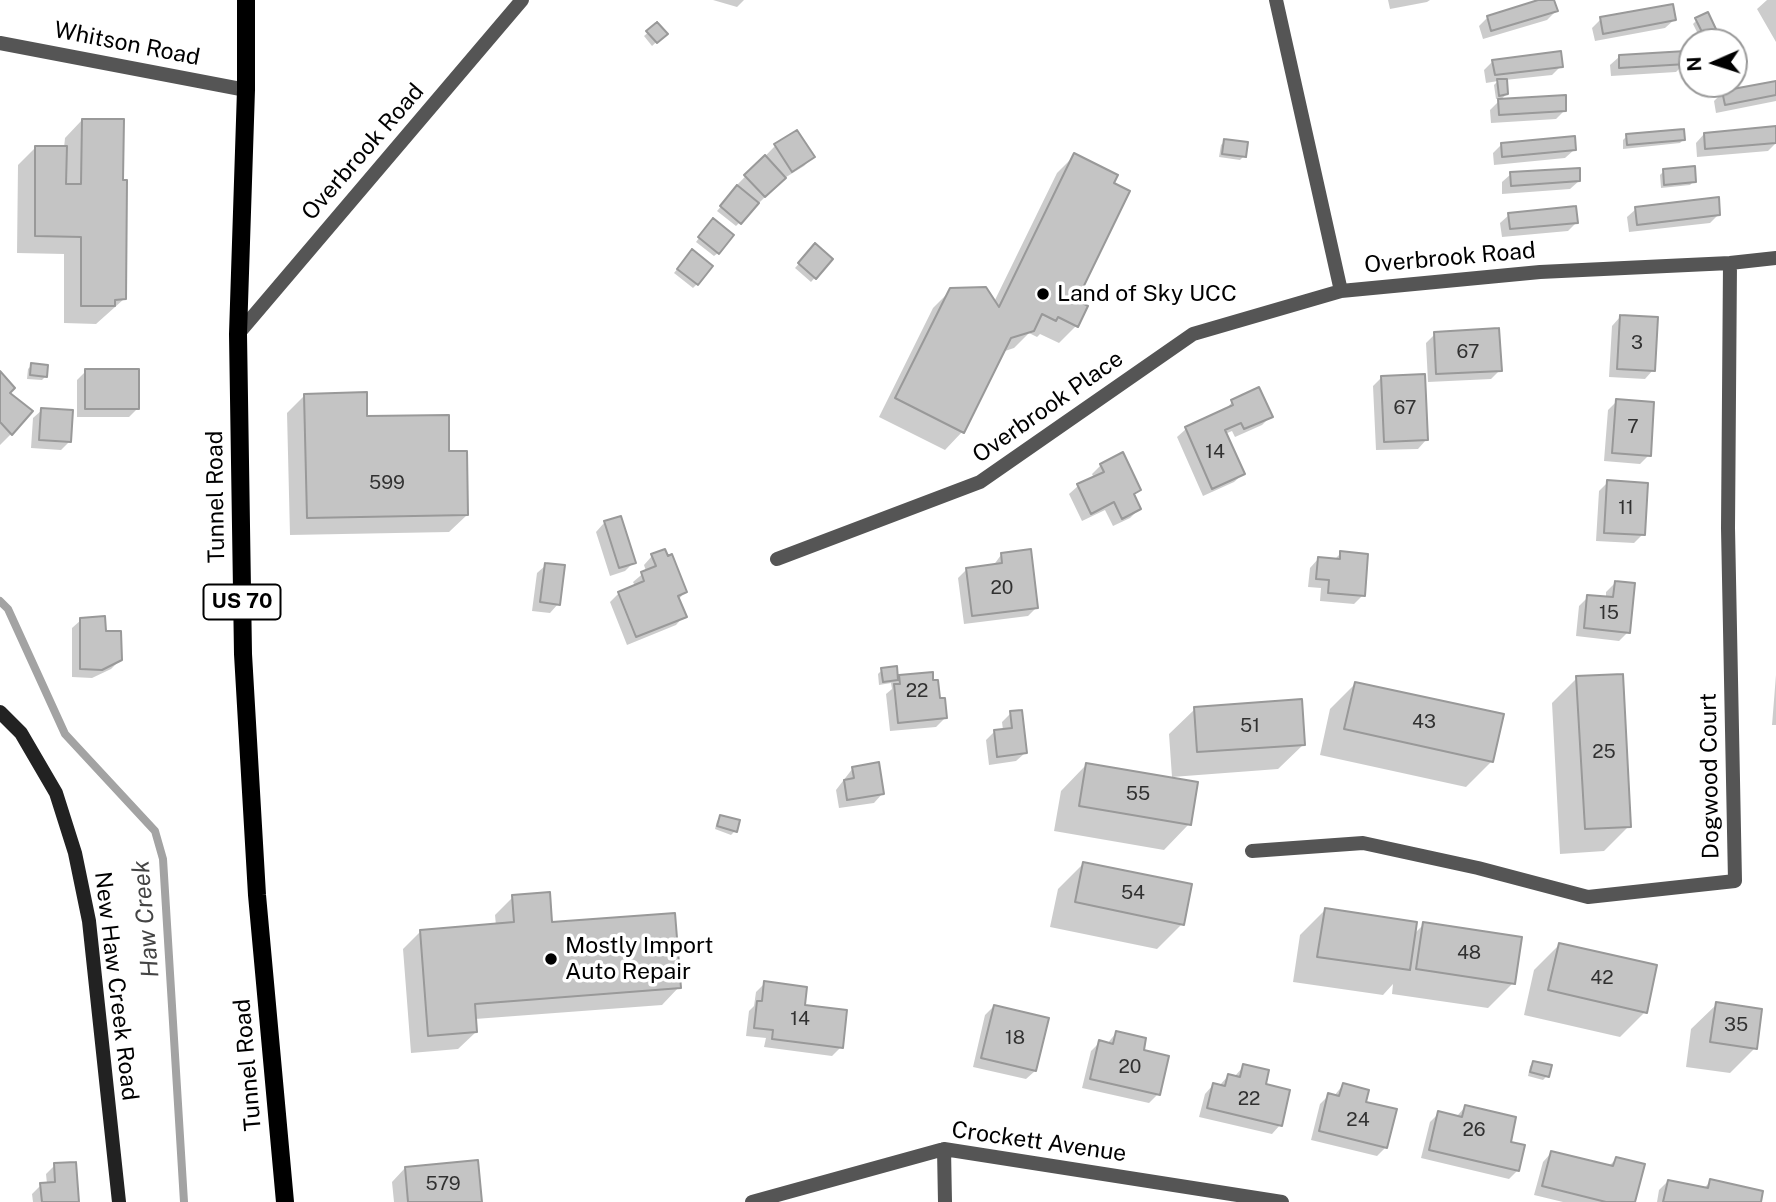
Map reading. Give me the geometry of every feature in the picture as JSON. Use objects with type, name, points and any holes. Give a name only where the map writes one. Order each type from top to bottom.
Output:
[{"type":"main road","name":"Tunnel Road","points":[[246,0],[246,90],[238,334],[243,654],[257,895],[285,1202]]},
{"type":"street","name":"Overbrook Road","points":[[238,334],[522,0]]},
{"type":"street","name":"Overbrook Road","points":[[1276,0],[1341,291],[1540,272],[1730,263],[1776,258]]},
{"type":"street","name":"Whitson Road","points":[[0,43],[246,90]]},
{"type":"street","name":"Dogwood Court","points":[[1252,850],[1363,843],[1478,868],[1588,897],[1735,881],[1728,528],[1730,263]]},
{"type":"street","name":"Overbrook Place","points":[[777,559],[980,482],[1193,334],[1341,291]]},
{"type":"street","name":"New Haw Creek Road","points":[[0,712],[21,733],[56,793],[75,853],[89,920],[119,1202]]},
{"type":"street","name":"Crockett Avenue","points":[[752,1202],[944,1149],[1282,1202]]},
{"type":"street","points":[[944,1149],[945,1202]]},
{"type":"building","points":[[1538,0],[1554,0],[1558,11],[1491,31],[1487,16]]},
{"type":"building","points":[[1673,4],[1676,20],[1603,34],[1600,17]]},
{"type":"building","points":[[1708,12],[1715,28],[1700,28],[1695,18]]},
{"type":"building","points":[[657,22],[668,34],[657,43],[646,31]]},
{"type":"building","points":[[1561,51],[1563,67],[1495,75],[1492,60]]},
{"type":"building","points":[[1678,51],[1678,65],[1619,68],[1619,55]]},
{"type":"building","points":[[1497,79],[1507,79],[1508,94],[1499,96]]},
{"type":"building","points":[[1776,81],[1776,95],[1725,105],[1724,98],[1748,98],[1748,86]]},
{"type":"building","points":[[1566,95],[1566,111],[1499,115],[1498,99]]},
{"type":"building","points":[[82,119],[124,119],[123,180],[127,180],[126,299],[115,300],[115,306],[81,306],[81,237],[35,236],[35,146],[67,146],[66,184],[81,184]]},
{"type":"building","points":[[1776,126],[1776,143],[1705,149],[1704,133]]},
{"type":"building","points":[[1684,129],[1685,140],[1627,145],[1626,134]]},
{"type":"building","points":[[797,130],[815,157],[792,172],[774,144]]},
{"type":"building","points":[[1575,136],[1576,150],[1502,157],[1501,143]]},
{"type":"building","points":[[1224,139],[1248,142],[1246,157],[1222,154]]},
{"type":"building","name":"Land of Sky UCC","points":[[1074,153],[1118,175],[1114,183],[1130,191],[1077,300],[1088,306],[1078,327],[1058,317],[1056,321],[1042,314],[1034,331],[1011,338],[964,433],[895,398],[950,288],[986,287],[999,307]]},
{"type":"building","points":[[765,155],[786,178],[765,197],[744,175]]},
{"type":"building","points":[[1695,166],[1696,182],[1664,185],[1663,169]]},
{"type":"building","points":[[1580,168],[1580,181],[1511,186],[1510,172]]},
{"type":"building","points":[[737,185],[759,203],[741,224],[720,206]]},
{"type":"building","points":[[1719,197],[1720,215],[1637,225],[1635,207]]},
{"type":"building","points":[[1576,206],[1578,223],[1510,229],[1508,213]]},
{"type":"building","points":[[713,218],[734,235],[719,254],[698,237]]},
{"type":"building","points":[[815,243],[833,259],[816,279],[798,263]]},
{"type":"building","points":[[692,249],[713,266],[698,285],[677,269]]},
{"type":"building","points":[[1620,315],[1658,317],[1655,371],[1617,369]]},
{"type":"building","points":[[1499,328],[1502,371],[1436,374],[1434,332]]},
{"type":"building","points":[[31,363],[48,365],[47,377],[30,375]]},
{"type":"building","points":[[85,369],[139,369],[139,409],[85,409]]},
{"type":"building","points":[[0,371],[15,388],[10,393],[33,411],[12,435],[0,422]]},
{"type":"building","points":[[1425,374],[1428,440],[1384,442],[1381,376]]},
{"type":"building","points":[[1259,387],[1273,417],[1244,429],[1241,423],[1225,430],[1245,474],[1212,489],[1185,427],[1233,405],[1231,400]]},
{"type":"building","points":[[367,392],[367,416],[449,415],[449,451],[467,451],[468,515],[307,518],[304,394]]},
{"type":"building","points":[[1616,399],[1654,402],[1651,456],[1612,453]]},
{"type":"building","points":[[41,408],[73,410],[71,442],[39,440]]},
{"type":"building","points":[[1123,452],[1141,490],[1134,494],[1141,509],[1122,519],[1114,502],[1091,514],[1077,484],[1104,472],[1100,464]]},
{"type":"building","points":[[1607,480],[1648,483],[1645,535],[1604,533]]},
{"type":"building","points":[[621,516],[636,563],[619,568],[604,521]]},
{"type":"building","points":[[665,549],[668,556],[672,554],[687,592],[678,596],[687,617],[636,637],[618,592],[644,581],[641,572],[656,566],[651,554]]},
{"type":"building","points":[[1031,549],[1038,608],[972,616],[966,568],[1002,563],[1001,553]]},
{"type":"building","points":[[1340,551],[1368,554],[1365,596],[1328,593],[1329,580],[1316,579],[1318,557],[1340,559]]},
{"type":"building","points":[[545,563],[565,565],[560,605],[540,602]]},
{"type":"building","points":[[1615,581],[1635,583],[1630,633],[1584,628],[1587,595],[1613,597]]},
{"type":"building","points":[[105,616],[106,631],[121,631],[122,660],[102,670],[80,669],[80,618]]},
{"type":"building","points":[[897,666],[898,680],[883,682],[881,668]]},
{"type":"building","points":[[933,672],[933,680],[938,680],[940,698],[945,698],[947,718],[898,723],[894,684],[900,684],[899,675]]},
{"type":"building","points":[[1623,674],[1631,827],[1585,829],[1576,676]]},
{"type":"building","points":[[1355,682],[1504,714],[1493,762],[1344,729]]},
{"type":"building","points":[[1302,699],[1305,745],[1197,752],[1194,707]]},
{"type":"building","points":[[1022,710],[1027,753],[997,757],[994,730],[1012,728],[1010,711]]},
{"type":"building","points":[[879,762],[884,794],[847,800],[844,780],[854,778],[852,767]]},
{"type":"building","points":[[1086,763],[1198,782],[1191,825],[1079,806]]},
{"type":"building","points":[[720,815],[740,820],[737,832],[717,826]]},
{"type":"building","points":[[1083,862],[1192,884],[1184,925],[1075,902]]},
{"type":"building","name":"Mostly Import Auto Repair","points":[[550,892],[552,922],[675,913],[681,988],[475,1004],[477,1032],[428,1036],[420,930],[514,922],[512,895]]},
{"type":"building","points":[[1325,908],[1417,922],[1410,970],[1317,957]]},
{"type":"building","points":[[1423,922],[1522,937],[1515,984],[1416,969]]},
{"type":"building","points":[[1559,943],[1657,965],[1647,1013],[1548,990]]},
{"type":"building","points":[[764,981],[807,987],[805,1005],[847,1010],[843,1048],[772,1039],[773,1030],[754,1028],[757,1001],[762,1001]]},
{"type":"building","points":[[1716,1002],[1762,1009],[1757,1049],[1710,1042]]},
{"type":"building","points":[[994,1005],[1049,1018],[1036,1071],[981,1058]]},
{"type":"building","points":[[1116,1031],[1146,1038],[1144,1050],[1169,1056],[1160,1095],[1090,1079],[1099,1040],[1113,1044]]},
{"type":"building","points":[[1533,1061],[1552,1065],[1549,1077],[1530,1072]]},
{"type":"building","points":[[1243,1064],[1269,1070],[1266,1084],[1290,1090],[1282,1126],[1207,1108],[1213,1083],[1225,1086],[1228,1074],[1240,1077]]},
{"type":"building","points":[[1343,1083],[1369,1090],[1366,1102],[1397,1109],[1387,1148],[1319,1131],[1328,1093],[1339,1096]]},
{"type":"building","points":[[1465,1105],[1516,1117],[1511,1142],[1525,1145],[1519,1171],[1429,1150],[1438,1111],[1462,1117]]},
{"type":"building","points":[[1551,1151],[1613,1166],[1616,1157],[1645,1164],[1635,1202],[1606,1202],[1542,1186]]},
{"type":"building","points":[[478,1160],[482,1202],[408,1202],[405,1167]]},
{"type":"building","points":[[76,1162],[79,1202],[42,1202],[40,1183],[55,1182],[54,1163]]},
{"type":"building","points":[[1710,1179],[1763,1191],[1761,1202],[1663,1202],[1668,1180],[1708,1188]]},
{"type":"waterway","name":"Haw Creek","points":[[0,601],[8,609],[65,734],[155,831],[163,859],[184,1202]]},
{"type":"place","name":"Land of Sky UCC","points":[[1043,294]]},
{"type":"place","name":"Mostly Import Auto Repair","points":[[551,959]]}]
